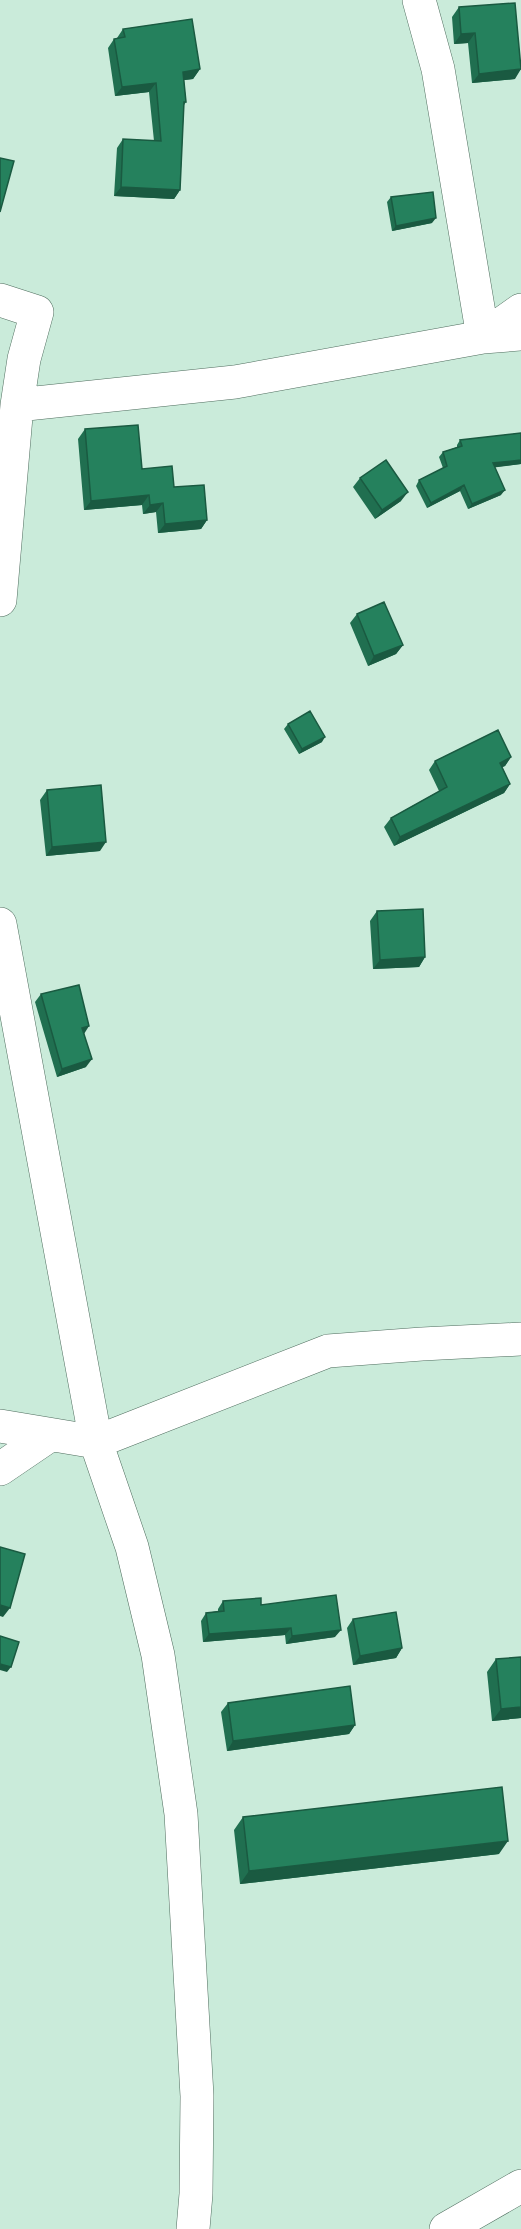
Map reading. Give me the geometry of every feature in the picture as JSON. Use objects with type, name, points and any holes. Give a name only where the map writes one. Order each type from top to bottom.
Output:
[{"type":"street","points":[[419,0],[438,69],[483,338]]},
{"type":"street","points":[[0,300],[37,312],[24,359],[17,405],[0,600]]},
{"type":"street","points":[[483,338],[521,310]]},
{"type":"street","points":[[17,405],[235,382],[483,338],[521,334]]},
{"type":"street","points":[[0,924],[96,1442],[132,1547],[158,1655],[181,1814],[197,2096],[196,2194],[193,2229]]},
{"type":"street","points":[[0,1426],[96,1442],[328,1351],[521,1339]]},
{"type":"street","points":[[0,1469],[50,1435]]},
{"type":"street","points":[[446,2229],[521,2186]]},
{"type":"building","points":[[515,3],[521,69],[479,74],[475,33],[461,34],[459,7]]},
{"type":"building","points":[[192,19],[200,69],[183,72],[186,102],[184,102],[180,190],[121,187],[123,139],[161,141],[156,83],[122,87],[114,39],[125,37],[123,29]]},
{"type":"building","points":[[0,158],[14,161],[0,212]]},
{"type":"building","points":[[433,192],[436,218],[396,226],[391,197]]},
{"type":"building","points":[[138,425],[142,469],[172,466],[174,487],[204,485],[207,520],[165,524],[163,503],[150,505],[149,495],[91,501],[85,429]]},
{"type":"building","points":[[521,433],[521,460],[493,463],[505,490],[472,504],[464,485],[431,503],[419,480],[447,466],[443,452],[462,446],[460,440]]},
{"type":"building","points":[[386,460],[408,492],[382,510],[360,478]]},
{"type":"building","points":[[384,602],[403,645],[374,656],[357,614]]},
{"type":"building","points":[[310,711],[325,737],[302,749],[288,724]]},
{"type":"building","points":[[498,730],[511,757],[500,763],[510,784],[400,837],[391,818],[447,787],[435,761]]},
{"type":"building","points":[[101,785],[106,842],[52,847],[47,790]]},
{"type":"building","points":[[423,909],[425,957],[380,960],[377,911]]},
{"type":"building","points":[[79,985],[89,1026],[82,1028],[92,1059],[62,1069],[41,994]]},
{"type":"building","points":[[0,1547],[25,1554],[10,1608],[0,1605]]},
{"type":"building","points":[[336,1595],[341,1630],[292,1636],[291,1628],[209,1634],[206,1613],[224,1611],[223,1601],[261,1598],[261,1605]]},
{"type":"building","points":[[396,1612],[402,1648],[360,1656],[353,1619]]},
{"type":"building","points":[[0,1636],[19,1642],[11,1667],[0,1664]]},
{"type":"building","points":[[521,1657],[521,1707],[501,1709],[496,1659]]},
{"type":"building","points":[[350,1686],[355,1725],[233,1741],[228,1703]]},
{"type":"building","points":[[502,1787],[508,1841],[249,1871],[243,1817]]}]
